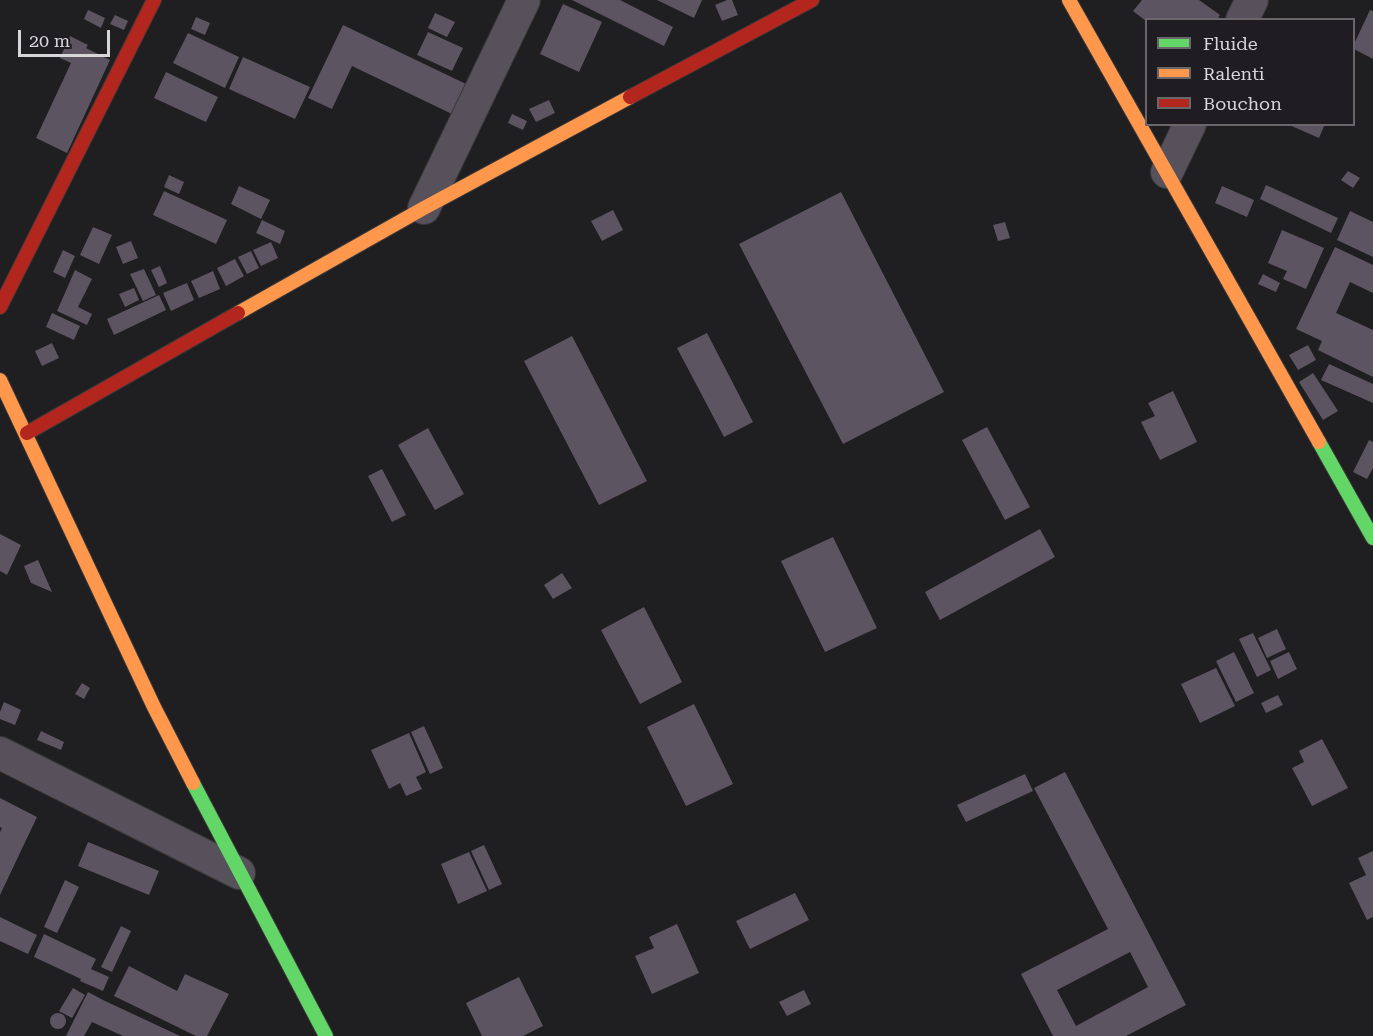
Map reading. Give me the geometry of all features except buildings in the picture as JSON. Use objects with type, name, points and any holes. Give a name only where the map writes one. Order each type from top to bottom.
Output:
[{"type":"street","points":[[0,307],[154,0]]},
{"type":"street","points":[[424,208],[524,0]]},
{"type":"street","points":[[27,433],[424,208],[812,0]]},
{"type":"street","points":[[1069,0],[1371,526]]},
{"type":"street","points":[[1243,18],[1252,0]]},
{"type":"street","points":[[1167,172],[1189,126]]},
{"type":"street","points":[[0,380],[27,433],[154,707],[326,1036]]},
{"type":"street","points":[[0,753],[239,873]]},
{"type":"traffic: fast","points":[[1319,442],[1373,538]]},
{"type":"traffic: fast","points":[[193,783],[326,1036]]},
{"type":"traffic: slow","points":[[1069,0],[1319,442]]},
{"type":"traffic: slow","points":[[238,313],[424,208],[630,97]]},
{"type":"traffic: slow","points":[[0,380],[154,707],[193,783]]},
{"type":"traffic: jam","points":[[0,307],[154,0]]},
{"type":"traffic: jam","points":[[630,97],[812,0]]},
{"type":"traffic: jam","points":[[27,433],[238,313]]}]
